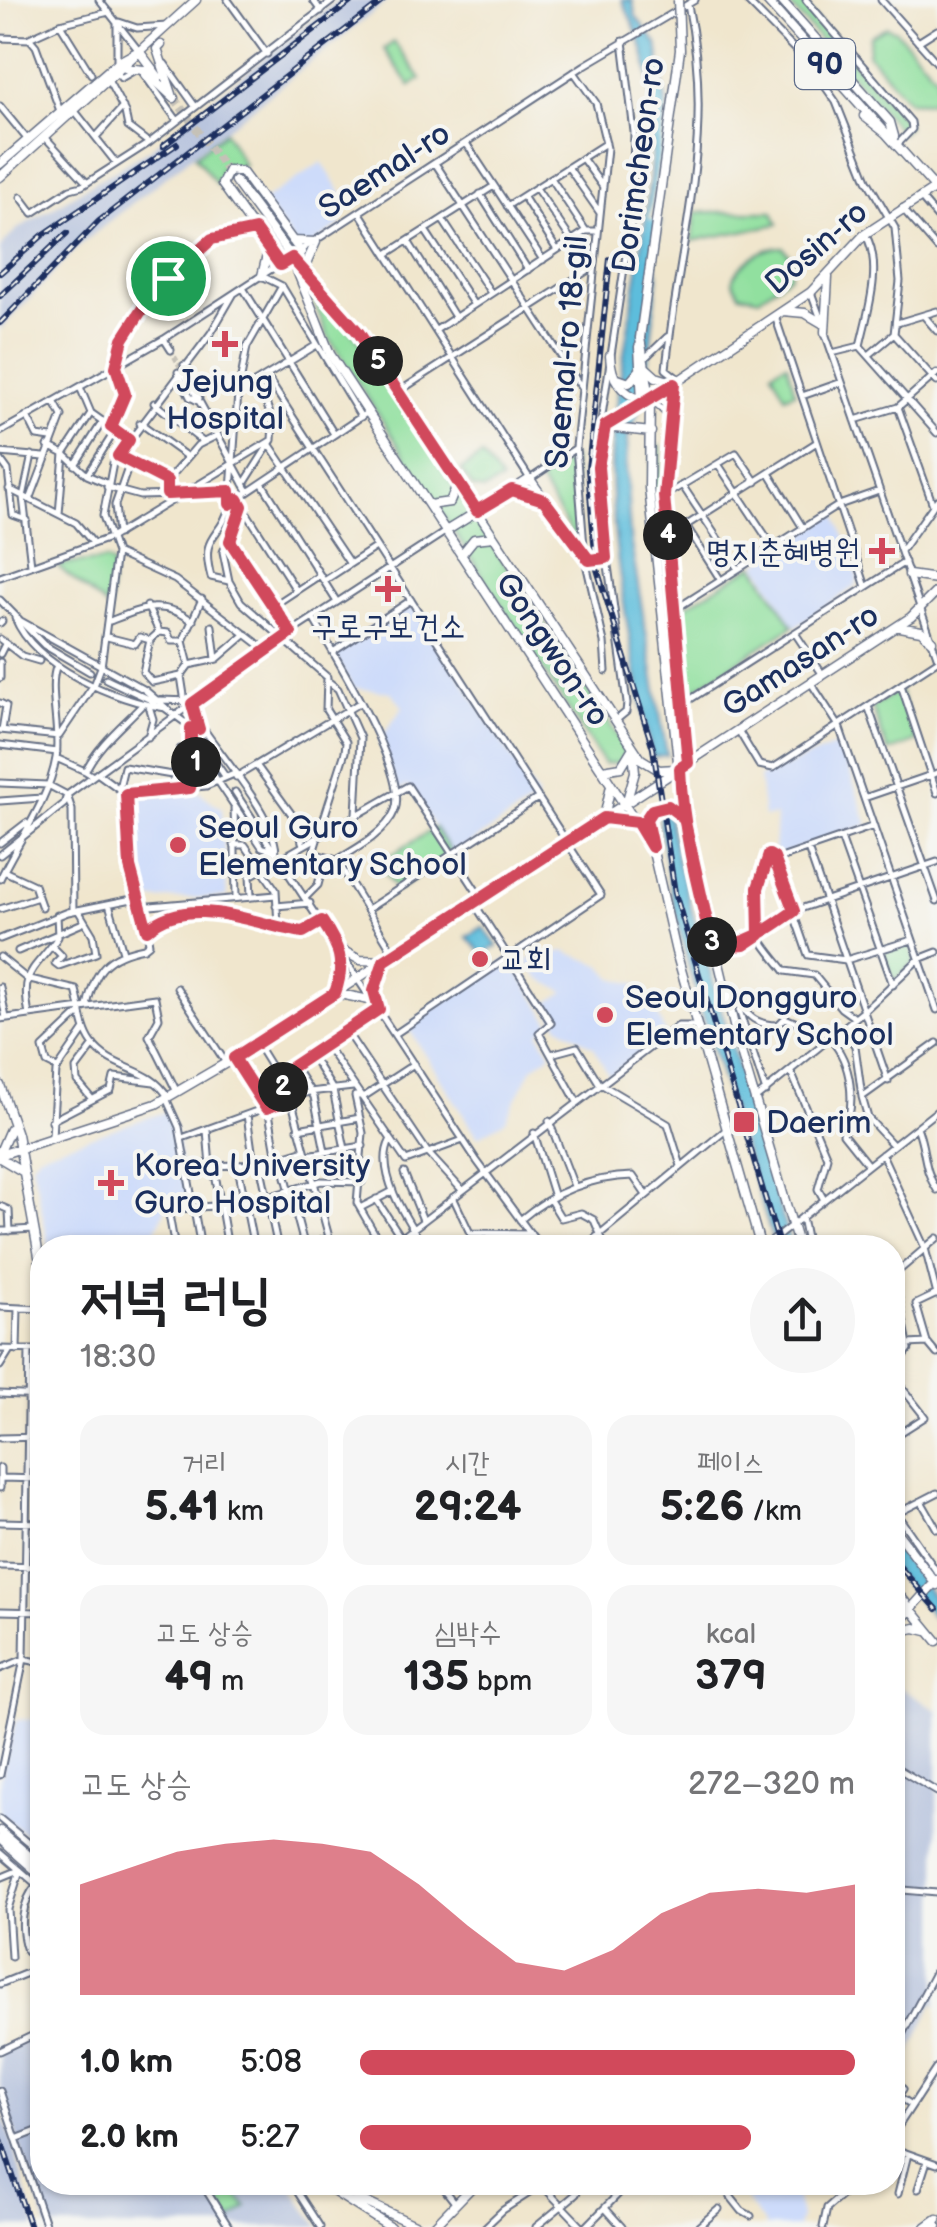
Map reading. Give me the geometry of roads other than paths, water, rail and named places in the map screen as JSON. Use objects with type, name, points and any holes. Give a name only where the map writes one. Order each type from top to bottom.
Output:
[{"type":"main road","points":[[0,177],[60,111],[120,68],[196,0]]},
{"type":"main road","points":[[764,0],[877,130],[897,142]]},
{"type":"main road","name":"90","points":[[764,0],[884,127]]},
{"type":"main road","points":[[779,0],[890,122],[897,142]]},
{"type":"main road","name":"90","points":[[779,0],[936,189]]},
{"type":"main road","name":"Dorimcheon-ro","points":[[679,5],[680,50],[640,338],[652,432],[649,488],[684,766],[684,818],[724,992],[794,1235]]},
{"type":"main road","points":[[161,45],[157,49],[158,64],[174,98]]},
{"type":"main road","points":[[139,51],[174,98]]},
{"type":"main road","points":[[120,68],[152,76],[174,98]]},
{"type":"main road","points":[[0,164],[45,138],[120,68]]},
{"type":"main road","points":[[280,265],[222,184],[230,170],[242,172],[301,252]]},
{"type":"main road","name":"Gongwon-ro","points":[[234,181],[292,258],[344,314],[632,747],[647,765],[684,766]]},
{"type":"main road","name":"Dosin-ro","points":[[646,399],[660,394],[811,292],[865,234],[936,189]]},
{"type":"main road","points":[[293,242],[316,242],[303,271]]},
{"type":"main road","points":[[262,276],[269,261],[267,246]]},
{"type":"main road","name":"Gongwon-ro","points":[[292,258],[323,341],[364,414],[429,505],[626,804]]},
{"type":"main road","points":[[824,328],[828,277]]},
{"type":"main road","points":[[779,313],[804,313],[824,328]]},
{"type":"main road","points":[[610,356],[613,375],[624,392],[646,399]]},
{"type":"main road","points":[[613,375],[630,383],[643,366],[660,379],[677,382]]},
{"type":"main road","points":[[446,531],[530,479],[585,559],[606,558],[598,467],[603,431],[646,399]]},
{"type":"main road","points":[[603,431],[652,432]]},
{"type":"main road","points":[[429,505],[450,502],[458,484]]},
{"type":"main road","points":[[512,490],[544,500]]},
{"type":"main road","points":[[492,502],[492,533]]},
{"type":"main road","name":"Gongwon-ro","points":[[461,554],[474,539],[492,533]]},
{"type":"main road","points":[[909,574],[937,579]]},
{"type":"main road","name":"Gamasan-ro","points":[[0,1155],[52,1140],[170,1095],[230,1061],[824,675],[894,628],[937,592]]},
{"type":"main road","points":[[894,628],[916,629],[932,641]]},
{"type":"main road","points":[[632,747],[635,772],[626,804],[652,847]]},
{"type":"main road","name":"Gongwon-ro","points":[[603,770],[621,767],[632,747]]},
{"type":"main road","points":[[610,780],[610,803],[604,818],[637,822]]},
{"type":"main road","points":[[684,818],[668,806],[652,810],[646,819],[697,1026],[759,1235]]},
{"type":"main road","points":[[340,948],[360,960],[384,961],[376,1005],[335,993],[341,970],[340,948]]},
{"type":"main road","points":[[0,1084],[35,1235]]},
{"type":"main road","points":[[0,1100],[14,1132],[40,1142]]},
{"type":"main road","points":[[14,1132],[0,1155],[23,1172]]},
{"type":"main road","points":[[905,1543],[935,1581],[905,1614]]},
{"type":"main road","points":[[905,1600],[937,1641]]},
{"type":"main road","points":[[905,1630],[915,1628],[930,1633]]},
{"type":"main road","points":[[0,1831],[30,1857]]},
{"type":"main road","points":[[0,1839],[30,1871]]},
{"type":"main road","points":[[340,2195],[390,2227]]},
{"type":"main road","points":[[355,2195],[419,2227]]},
{"type":"main road","points":[[433,2227],[465,2195]]},
{"type":"main road","points":[[926,2227],[936,2224]]},
{"type":"street","points":[[99,0],[139,51]]},
{"type":"street","points":[[178,0],[186,10]]},
{"type":"street","points":[[228,0],[266,54]]},
{"type":"street","points":[[313,0],[322,10]]},
{"type":"street","points":[[21,197],[32,214],[88,183],[149,144],[334,0]]},
{"type":"street","name":"Saemal-ro","points":[[0,432],[164,338],[679,5],[695,0]]},
{"type":"street","points":[[746,0],[826,86],[842,113],[867,180],[889,216],[899,249],[896,323],[894,334],[868,355]]},
{"type":"street","points":[[806,0],[911,122],[912,130],[897,142]]},
{"type":"street","points":[[881,0],[937,63]]},
{"type":"street","points":[[684,766],[683,704],[664,496],[677,382],[666,369],[669,336],[700,144],[701,88],[688,5]]},
{"type":"street","points":[[0,38],[27,39],[60,24],[108,12]]},
{"type":"street","points":[[116,21],[137,28],[165,28],[162,60],[195,106]]},
{"type":"street","points":[[116,21],[121,78],[132,71],[144,74],[177,120]]},
{"type":"street","points":[[60,24],[65,39],[91,74]]},
{"type":"street","points":[[918,42],[937,30]]},
{"type":"street","points":[[27,39],[36,46],[60,111]]},
{"type":"street","points":[[603,431],[634,177],[631,92],[624,41]]},
{"type":"street","name":"Saemal-ro 18-gil","points":[[574,72],[596,103],[607,142],[576,448],[585,559],[602,626],[606,671]]},
{"type":"street","points":[[109,82],[124,107],[128,127],[149,144]]},
{"type":"street","points":[[0,106],[31,143]]},
{"type":"street","points":[[96,137],[124,107]]},
{"type":"street","points":[[75,111],[117,164]]},
{"type":"street","points":[[45,138],[88,183]]},
{"type":"street","points":[[508,206],[607,142]]},
{"type":"street","points":[[466,143],[542,260]]},
{"type":"street","points":[[582,158],[603,187]]},
{"type":"street","points":[[435,163],[581,387]]},
{"type":"street","name":"Saemal-ro 18-gil","points":[[568,167],[600,213]]},
{"type":"street","points":[[552,178],[586,231]]},
{"type":"street","points":[[386,254],[494,186]]},
{"type":"street","points":[[536,188],[572,241]]},
{"type":"street","points":[[480,194],[528,270]]},
{"type":"street","points":[[523,196],[557,250]]},
{"type":"street","points":[[920,198],[937,217]]},
{"type":"street","points":[[902,208],[937,248]]},
{"type":"street","points":[[360,213],[530,479],[576,448]]},
{"type":"street","points":[[442,219],[491,293]]},
{"type":"street","points":[[86,475],[114,429],[125,394],[116,367],[123,339],[153,292],[212,239],[255,230]]},
{"type":"street","points":[[425,230],[474,305]]},
{"type":"street","points":[[436,330],[586,231],[598,231]]},
{"type":"street","points":[[860,346],[872,292],[871,246],[865,234]]},
{"type":"street","points":[[408,240],[455,317]]},
{"type":"street","points":[[398,392],[594,266]]},
{"type":"street","name":"Gongwon-ro","points":[[262,276],[282,286],[316,337],[315,346],[364,414]]},
{"type":"street","points":[[229,581],[210,577],[204,551],[210,534],[225,522],[230,504],[238,393],[247,347],[282,286]]},
{"type":"street","points":[[243,288],[334,434]]},
{"type":"street","points":[[738,730],[759,765],[773,768],[937,658],[811,292]]},
{"type":"street","points":[[85,678],[92,678],[98,665],[110,620],[116,553],[103,516],[118,456],[154,403],[182,374],[184,365],[233,295]]},
{"type":"street","points":[[896,323],[925,318],[937,311]]},
{"type":"street","points":[[779,313],[802,396],[866,586]]},
{"type":"street","points":[[925,318],[937,330]]},
{"type":"street","points":[[855,420],[898,407],[936,377],[894,334]]},
{"type":"street","points":[[643,366],[669,336]]},
{"type":"street","points":[[164,338],[170,350]]},
{"type":"street","points":[[238,393],[315,346]]},
{"type":"street","points":[[832,352],[860,346]]},
{"type":"street","points":[[860,346],[937,433]]},
{"type":"street","points":[[184,365],[199,402],[248,491]]},
{"type":"street","points":[[182,374],[190,397],[199,402]]},
{"type":"street","points":[[266,378],[601,895],[395,1034]]},
{"type":"street","points":[[802,396],[842,382]]},
{"type":"street","points":[[80,387],[91,413],[129,440]]},
{"type":"street","points":[[244,484],[271,443],[272,422],[262,392],[246,390]]},
{"type":"street","points":[[646,399],[670,417]]},
{"type":"street","points":[[27,499],[62,416],[54,401]]},
{"type":"street","points":[[154,403],[203,442]]},
{"type":"street","points":[[898,407],[935,503],[901,551]]},
{"type":"street","points":[[58,514],[64,454],[91,413]]},
{"type":"street","points":[[230,504],[364,414]]},
{"type":"street","points":[[27,416],[37,436],[51,438]]},
{"type":"street","points":[[75,465],[103,421]]},
{"type":"street","points":[[140,424],[188,457]]},
{"type":"street","points":[[652,432],[663,429],[668,436]]},
{"type":"street","points":[[167,494],[167,481],[188,457],[203,442],[218,436]]},
{"type":"street","points":[[668,537],[817,442]]},
{"type":"street","points":[[0,576],[108,539],[271,443]]},
{"type":"street","points":[[271,443],[350,564]]},
{"type":"street","points":[[48,446],[64,454],[86,475],[140,496],[230,491]]},
{"type":"street","points":[[664,496],[736,454],[756,482]]},
{"type":"street","points":[[31,565],[27,499],[32,455]]},
{"type":"street","points":[[27,520],[13,515],[8,470],[0,456],[44,457]]},
{"type":"street","points":[[118,456],[167,481]]},
{"type":"street","points":[[118,534],[115,505],[130,462]]},
{"type":"street","points":[[718,464],[772,547]]},
{"type":"street","points":[[769,473],[803,528]]},
{"type":"street","points":[[262,482],[337,602]]},
{"type":"street","points":[[682,485],[738,570]]},
{"type":"street","points":[[9,489],[76,523],[94,544]]},
{"type":"street","points":[[674,610],[839,505],[879,491]]},
{"type":"street","points":[[238,499],[296,590]]},
{"type":"street","points":[[242,506],[223,552],[229,581],[241,602],[338,689],[360,738],[356,814]]},
{"type":"street","points":[[687,527],[720,580]]},
{"type":"street","points":[[0,854],[65,804],[67,795],[189,703],[446,531]]},
{"type":"street","points":[[230,541],[291,633]]},
{"type":"street","points":[[273,606],[377,546]]},
{"type":"street","points":[[116,553],[175,580],[266,650]]},
{"type":"street","points":[[606,558],[627,703],[626,712],[614,721]]},
{"type":"street","points":[[683,704],[905,562]]},
{"type":"street","points":[[189,665],[183,641],[202,599]]},
{"type":"street","points":[[0,600],[44,646],[90,672]]},
{"type":"street","points":[[332,652],[412,600]]},
{"type":"street","points":[[110,620],[147,606],[174,608],[193,621]]},
{"type":"street","points":[[147,606],[159,632]]},
{"type":"street","points":[[14,618],[21,634],[58,665],[146,705],[166,708]]},
{"type":"street","points":[[14,618],[145,690],[166,708]]},
{"type":"street","points":[[313,618],[361,702],[399,790],[394,813],[363,845],[336,860],[313,853],[346,742],[329,721],[324,699],[328,680]]},
{"type":"street","points":[[212,626],[216,659]]},
{"type":"street","points":[[159,632],[168,634],[171,641],[183,641]]},
{"type":"street","points":[[152,682],[142,672],[150,640],[159,632]]},
{"type":"street","points":[[795,633],[824,675]]},
{"type":"street","points":[[145,690],[152,682],[181,676],[189,665],[216,659],[246,634]]},
{"type":"street","points":[[107,637],[135,644],[140,637],[150,640]]},
{"type":"street","points":[[0,654],[3,642],[39,662],[53,675]]},
{"type":"street","points":[[37,649],[39,662]]},
{"type":"street","points":[[0,662],[0,678]]},
{"type":"street","points":[[0,879],[48,785],[57,755],[53,675],[58,665]]},
{"type":"street","points":[[98,665],[99,685]]},
{"type":"street","points":[[59,736],[104,674],[112,672]]},
{"type":"street","points":[[181,676],[195,728],[225,776]]},
{"type":"street","points":[[106,679],[166,708],[195,728],[237,778],[275,835],[278,855]]},
{"type":"street","points":[[811,683],[839,726],[937,1010]]},
{"type":"street","points":[[900,685],[934,774],[937,793]]},
{"type":"street","points":[[156,699],[189,703]]},
{"type":"street","points":[[0,745],[57,755],[126,794],[190,788],[237,778],[361,702]]},
{"type":"street","points":[[0,703],[6,706],[1,730],[59,736]]},
{"type":"street","points":[[146,705],[152,719],[147,737]]},
{"type":"street","points":[[85,772],[113,729],[146,705]]},
{"type":"street","points":[[868,706],[937,902]]},
{"type":"street","points":[[195,728],[191,741],[198,752],[262,847],[278,855]]},
{"type":"street","points":[[171,790],[180,749]]},
{"type":"street","points":[[190,788],[198,752]]},
{"type":"street","points":[[256,765],[298,823],[302,843]]},
{"type":"street","points":[[118,788],[124,767],[172,776]]},
{"type":"street","points":[[864,798],[934,774]]},
{"type":"street","points":[[227,792],[237,778]]},
{"type":"street","points":[[0,783],[48,785],[67,795],[72,810],[76,910],[86,922],[96,953],[59,966],[55,963],[62,956],[52,946]]},
{"type":"street","points":[[252,896],[250,876],[278,855],[408,786],[551,1022],[539,1033],[576,1100]]},
{"type":"street","points":[[235,792],[484,1172],[531,1234]]},
{"type":"street","points":[[58,1068],[47,1063],[42,1048],[82,1008],[102,964],[122,952],[144,948],[147,930],[137,898],[126,794]]},
{"type":"street","points":[[0,808],[4,801],[42,798]]},
{"type":"street","points":[[368,909],[538,798]]},
{"type":"street","points":[[234,802],[236,898]]},
{"type":"street","points":[[0,843],[28,821]]},
{"type":"street","points":[[776,860],[874,826]]},
{"type":"street","points":[[841,838],[893,985]]},
{"type":"street","points":[[234,845],[244,845],[276,895],[278,926]]},
{"type":"street","points":[[808,849],[888,1082]]},
{"type":"street","points":[[856,1018],[841,1008],[814,975],[785,971],[759,935],[758,896],[764,862],[770,855],[776,860],[808,954],[846,960],[912,940]]},
{"type":"street","points":[[276,906],[308,900],[318,885],[325,858]]},
{"type":"street","points":[[336,860],[394,954]]},
{"type":"street","points":[[713,948],[744,945],[794,911],[937,862]]},
{"type":"street","points":[[4,871],[34,885],[42,908]]},
{"type":"street","points":[[139,906],[276,895]]},
{"type":"street","points":[[0,910],[38,898]]},
{"type":"street","points":[[0,938],[76,910],[137,898]]},
{"type":"street","points":[[109,904],[122,952]]},
{"type":"street","points":[[147,930],[161,920],[205,914],[236,914],[303,932],[322,921]]},
{"type":"street","points":[[28,1015],[23,986],[58,937],[57,916]]},
{"type":"street","points":[[18,951],[86,922]]},
{"type":"street","points":[[755,1098],[856,1018],[919,959],[937,952]]},
{"type":"street","points":[[0,957],[26,978],[76,990],[94,1046],[120,1066],[144,1072],[170,1095]]},
{"type":"street","points":[[0,987],[3,1019],[155,998],[158,1018],[149,1036],[182,1138],[199,1235]]},
{"type":"street","points":[[177,988],[267,1108],[299,1235]]},
{"type":"street","points":[[724,992],[732,993],[739,1008],[766,1092]]},
{"type":"street","points":[[277,1077],[346,1031],[376,1005]]},
{"type":"street","points":[[739,1008],[756,1022],[778,1025],[785,1018],[818,1032],[840,1030]]},
{"type":"street","points":[[404,1235],[576,1100],[678,1026],[697,1026]]},
{"type":"street","points":[[52,1140],[58,1068],[86,1029]]},
{"type":"street","points":[[840,1030],[854,1046],[868,1118],[893,1145]]},
{"type":"street","points":[[346,1031],[428,1153],[462,1190]]},
{"type":"street","points":[[830,1039],[843,1053],[852,1106],[843,1134],[868,1165]]},
{"type":"street","points":[[862,1097],[888,1082],[937,1043]]},
{"type":"street","points":[[256,1044],[291,1099],[302,1152],[328,1235]]},
{"type":"street","points":[[326,1044],[406,1161],[463,1140]]},
{"type":"street","points":[[91,1098],[76,1072],[94,1046]]},
{"type":"street","points":[[550,1054],[576,1047],[599,1084],[668,1124],[682,1166]]},
{"type":"street","points":[[311,1054],[333,1090],[345,1149]]},
{"type":"street","points":[[358,1094],[366,1096],[414,1064]]},
{"type":"street","points":[[294,1066],[312,1093],[325,1152]]},
{"type":"street","points":[[790,1072],[826,1158],[818,1189],[824,1199]]},
{"type":"street","points":[[51,1121],[111,1090],[114,1077],[158,1083]]},
{"type":"street","points":[[182,1138],[291,1099],[353,1087]]},
{"type":"street","points":[[358,1094],[363,1146],[360,1208],[378,1235]]},
{"type":"street","points":[[778,1235],[937,1111]]},
{"type":"street","points":[[246,1115],[275,1235]]},
{"type":"street","points":[[298,1129],[360,1118]]},
{"type":"street","points":[[549,1122],[574,1186]]},
{"type":"street","points":[[917,1127],[937,1190]]},
{"type":"street","points":[[598,1235],[727,1129]]},
{"type":"street","points":[[206,1130],[226,1235]]},
{"type":"street","points":[[534,1133],[561,1218],[588,1215],[603,1235]]},
{"type":"street","points":[[390,1141],[386,1146],[393,1190],[416,1235]]},
{"type":"street","points":[[187,1168],[238,1167],[302,1152],[308,1155],[363,1146]]},
{"type":"street","points":[[882,1154],[925,1248],[937,1294],[916,1302],[927,1343],[937,1354]]},
{"type":"street","points":[[238,1167],[251,1235]]},
{"type":"street","points":[[404,1173],[423,1220]]},
{"type":"street","points":[[520,1220],[574,1186],[602,1177],[633,1176],[646,1195]]},
{"type":"street","points":[[173,1235],[168,1210],[245,1204],[312,1185],[362,1182]]},
{"type":"street","points":[[360,1208],[393,1190]]},
{"type":"street","points":[[453,1196],[470,1233],[531,1234]]},
{"type":"street","points":[[376,1199],[401,1235]]},
{"type":"street","points":[[0,1206],[9,1210],[10,1231]]},
{"type":"street","points":[[802,1217],[805,1235]]},
{"type":"street","points":[[0,1221],[12,1220]]},
{"type":"street","points":[[0,1232],[34,1230]]},
{"type":"street","points":[[905,1266],[937,1238]]},
{"type":"street","points":[[0,1307],[30,1308]]},
{"type":"street","points":[[0,1366],[13,1350],[18,1308]]},
{"type":"street","points":[[905,1330],[905,1349]]},
{"type":"street","points":[[908,1344],[927,1343]]},
{"type":"street","points":[[0,1349],[29,1350],[24,1659],[0,1775]]},
{"type":"street","points":[[905,1390],[926,1417],[905,1432]]},
{"type":"street","points":[[0,1394],[28,1395]]},
{"type":"street","points":[[0,1438],[28,1439]]},
{"type":"street","points":[[0,1468],[0,1488]]},
{"type":"street","points":[[1,1478],[30,1479]]},
{"type":"street","points":[[905,1506],[937,1493]]},
{"type":"street","points":[[921,1501],[937,1529]]},
{"type":"street","points":[[0,1522],[27,1523]]},
{"type":"street","points":[[905,1529],[935,1581]]},
{"type":"street","points":[[0,1566],[30,1566]]},
{"type":"street","points":[[0,1611],[30,1612]]},
{"type":"street","points":[[0,1666],[30,1660]]},
{"type":"street","points":[[905,1773],[937,1792]]},
{"type":"street","points":[[0,1819],[30,1844]]},
{"type":"street","points":[[0,1853],[30,1876]]},
{"type":"street","points":[[0,1878],[20,1870]]},
{"type":"street","points":[[11,1957],[8,1909],[20,1870]]},
{"type":"street","points":[[905,1890],[937,1893]]},
{"type":"street","points":[[27,1951],[23,1918],[30,1895]]},
{"type":"street","points":[[905,2028],[937,1970]]},
{"type":"street","points":[[0,1984],[30,1973]]},
{"type":"street","points":[[0,2050],[30,2036]]},
{"type":"street","points":[[905,2116],[937,2067]]},
{"type":"street","points":[[0,2091],[30,2180]]},
{"type":"street","points":[[905,2100],[912,2105]]},
{"type":"street","points":[[16,2139],[30,2134]]},
{"type":"street","points":[[905,2153],[937,2164]]},
{"type":"street","points":[[905,2166],[908,2154]]},
{"type":"street","points":[[918,2190],[927,2161]]},
{"type":"street","points":[[35,2195],[46,2227]]},
{"type":"street","points":[[209,2195],[229,2227]]},
{"type":"street","points":[[299,2195],[320,2227]]},
{"type":"street","points":[[363,2201],[366,2195]]},
{"type":"street","points":[[449,2195],[456,2204]]},
{"type":"street","points":[[485,2227],[524,2195]]},
{"type":"street","points":[[551,2195],[584,2227],[617,2195]]},
{"type":"street","points":[[536,2227],[571,2195]]},
{"type":"street","points":[[729,2195],[742,2211],[752,2216]]},
{"type":"street","points":[[823,2227],[827,2208],[841,2195]]},
{"type":"street","points":[[604,2208],[622,2227]]},
{"type":"street","points":[[698,2227],[719,2210]]},
{"type":"water","points":[[622,0],[632,0],[636,17],[657,44],[672,144],[655,261],[658,276],[645,395],[628,437],[626,466],[630,538],[667,755],[652,757],[624,603],[612,484],[617,402],[642,246],[652,140],[651,92],[643,49]]},
{"type":"water","points":[[662,811],[669,818],[677,860],[787,1235],[771,1235],[708,1035],[679,926],[659,818]]},
{"type":"water","points":[[483,927],[497,946],[483,954],[467,937]]},
{"type":"water","points":[[905,1561],[937,1602],[937,1621],[905,1584]]},
{"type":"tunnel","points":[[174,98],[230,175]]},
{"type":"tunnel","points":[[171,350],[184,374]]},
{"type":"railway","points":[[163,146],[353,0]]},
{"type":"railway","points":[[0,323],[99,221],[384,0]]},
{"type":"railway","points":[[0,273],[43,235],[177,144]]},
{"type":"railway","points":[[0,296],[67,233]]},
{"type":"railway","points":[[610,259],[588,469],[596,566],[653,748],[675,893],[776,1235]]},
{"type":"railway","points":[[905,1573],[937,1609]]},
{"type":"railway","points":[[0,2137],[30,2227]]},
{"type":"place","name":"Jejung Hospital","points":[[225,344]]},
{"type":"place","name":"명지춘혜병원","points":[[882,551]]},
{"type":"place","name":"구로구보건소","points":[[388,589]]},
{"type":"place","name":"Seoul Guro Elementary School","points":[[178,845]]},
{"type":"place","name":"교회","points":[[480,959]]},
{"type":"place","name":"Seoul Dongguro Elementary School","points":[[605,1015]]},
{"type":"place","name":"Daerim","points":[[744,1122]]},
{"type":"place","name":"Korea University Guro Hospital","points":[[111,1183]]}]
